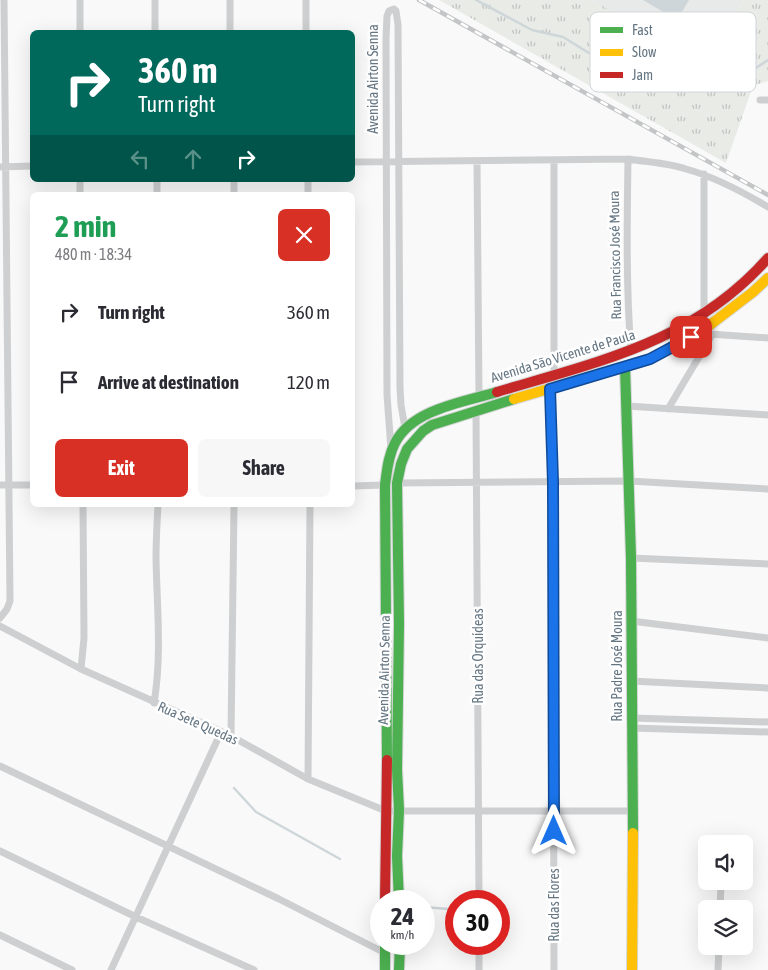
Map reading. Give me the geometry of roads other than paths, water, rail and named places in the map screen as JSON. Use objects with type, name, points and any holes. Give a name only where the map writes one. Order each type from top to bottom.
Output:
[{"type":"main road","name":"Avenida São Vicente de Paula","points":[[406,428],[430,412],[631,351],[648,344],[704,314],[743,284],[768,258]]},
{"type":"main road","name":"Avenida São Vicente de Paula","points":[[410,442],[419,433],[432,425],[520,396],[650,359],[707,333],[768,278]]},
{"type":"main road","name":"Rua Padre José Moura","points":[[625,367],[631,558],[632,968]]},
{"type":"main road","points":[[516,386],[520,396]]},
{"type":"main road","name":"Avenida Airton Senna","points":[[385,890],[386,811],[392,769],[392,748],[385,485],[391,449],[395,440],[406,428]]},
{"type":"main road","name":"Avenida Airton Senna","points":[[392,748],[399,624],[398,483],[399,467],[410,442]]},
{"type":"main road","name":"Avenida Airton Senna","points":[[392,769],[399,810],[397,856],[399,890]]},
{"type":"main road","points":[[385,955],[386,970]]},
{"type":"main road","points":[[400,955],[400,970]]},
{"type":"street","points":[[0,618],[10,601],[4,485],[4,0]]},
{"type":"street","points":[[80,0],[80,30]]},
{"type":"street","points":[[155,0],[155,30]]},
{"type":"street","points":[[230,0],[230,30]]},
{"type":"street","points":[[306,0],[306,30]]},
{"type":"street","name":"Avenida Airton Senna","points":[[391,449],[387,395],[386,38],[387,16],[389,11],[394,9],[398,25],[400,388],[401,405],[406,428]]},
{"type":"street","points":[[760,100],[768,100]]},
{"type":"street","points":[[355,162],[628,159],[666,164],[704,174],[768,207]]},
{"type":"street","name":"Rua Francisco José Moura","points":[[628,159],[627,203],[631,351]]},
{"type":"street","points":[[554,161],[554,374]]},
{"type":"street","points":[[476,162],[479,396]]},
{"type":"street","points":[[3,167],[30,166]]},
{"type":"street","points":[[704,174],[704,314]]},
{"type":"street","points":[[388,288],[398,288]]},
{"type":"street","points":[[668,409],[707,333],[768,338]]},
{"type":"street","name":"Rua das Flores","points":[[550,389],[553,482],[554,970]]},
{"type":"street","points":[[627,406],[768,415]]},
{"type":"street","name":"Rua das Orquídeas","points":[[476,412],[479,890]]},
{"type":"street","points":[[398,483],[629,482],[768,489]]},
{"type":"street","points":[[4,485],[30,485]]},
{"type":"street","points":[[355,486],[385,485]]},
{"type":"street","points":[[81,669],[84,638],[83,507]]},
{"type":"street","points":[[154,703],[157,686],[156,559],[158,507]]},
{"type":"street","points":[[230,736],[234,507]]},
{"type":"street","points":[[308,780],[310,507]]},
{"type":"street","points":[[631,558],[768,564]]},
{"type":"street","points":[[631,621],[768,638]]},
{"type":"street","name":"Rua Sete Quedas","points":[[0,626],[81,669],[230,736],[308,780],[386,811],[632,811]]},
{"type":"street","points":[[631,682],[768,688]]},
{"type":"street","points":[[631,723],[697,720],[768,722]]},
{"type":"street","points":[[696,731],[697,720]]},
{"type":"street","points":[[755,732],[756,722]]},
{"type":"street","points":[[631,723],[696,731],[768,732]]},
{"type":"street","points":[[111,970],[221,732]]},
{"type":"street","points":[[0,766],[370,941]]},
{"type":"street","points":[[0,851],[136,917],[254,970]]},
{"type":"street","points":[[0,935],[72,970]]},
{"type":"street","points":[[479,955],[479,970]]},
{"type":"street","points":[[718,970],[719,955]]},
{"type":"waterway","points":[[476,0],[532,30],[563,37],[590,53]]},
{"type":"waterway","points":[[756,68],[768,60]]},
{"type":"waterway","points":[[234,788],[256,812],[340,859]]},
{"type":"waterway","points":[[435,908],[445,909]]},
{"type":"railway","points":[[419,0],[768,195]]}]
